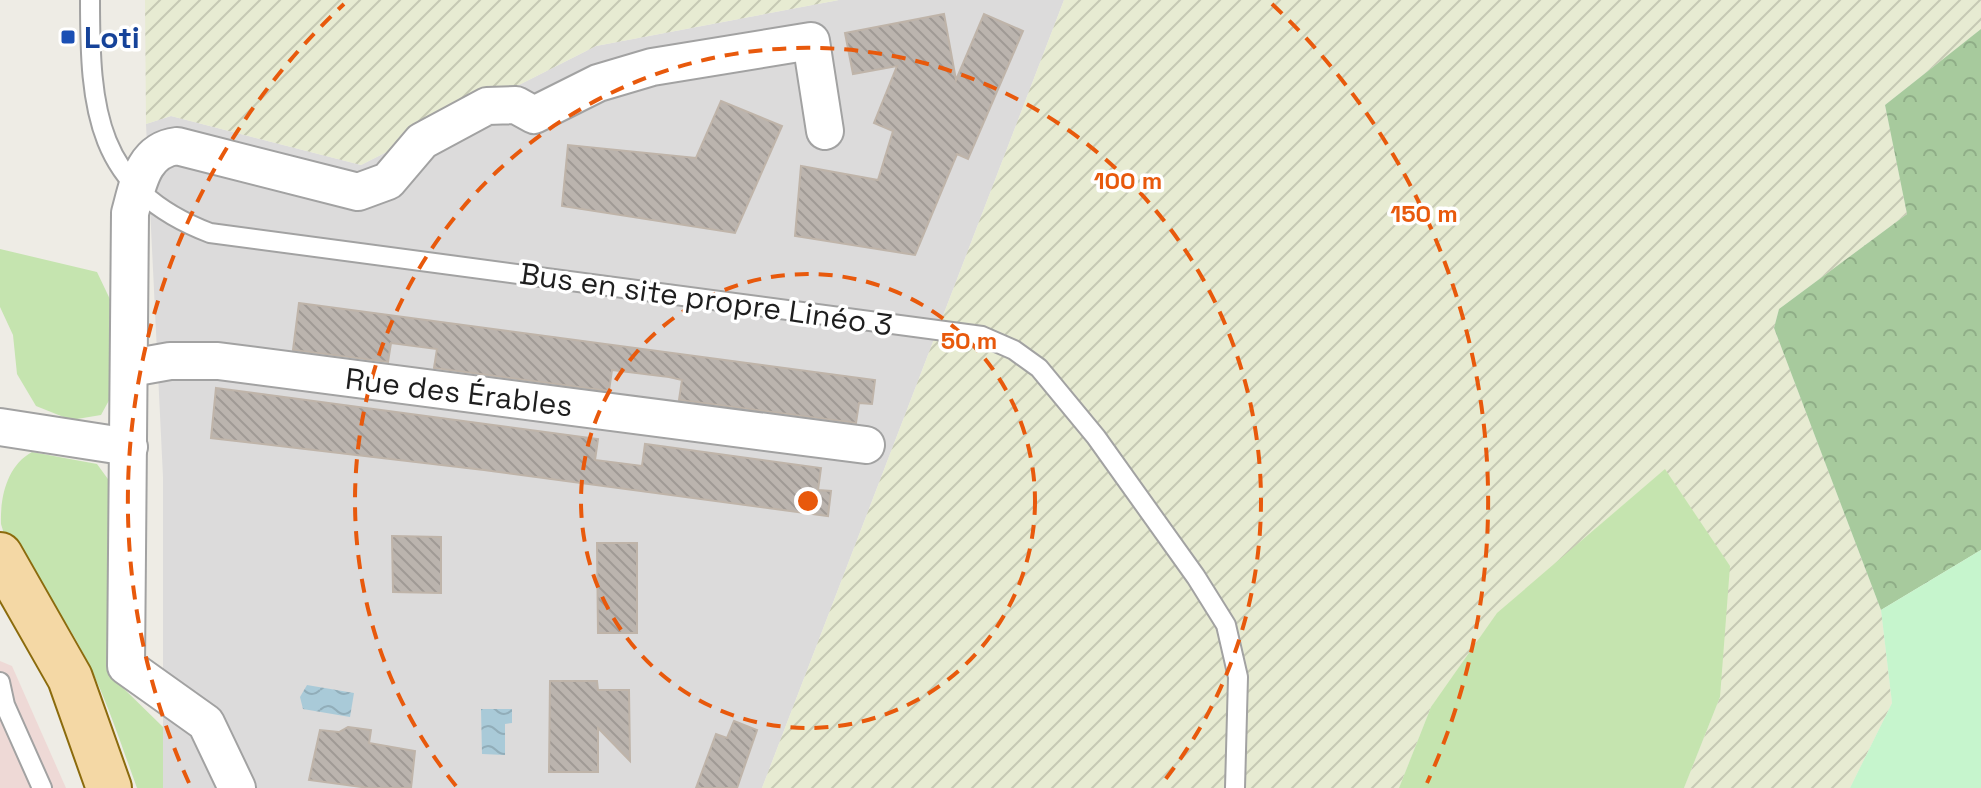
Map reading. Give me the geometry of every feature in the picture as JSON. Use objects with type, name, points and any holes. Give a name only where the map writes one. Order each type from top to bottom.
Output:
[{"type":"main road","points":[[0,555],[17,609],[70,678],[109,788]]},
{"type":"street","points":[[237,788],[206,723],[126,666],[130,213],[143,168],[156,153],[177,146],[358,192],[388,181],[422,141],[487,106],[516,105],[534,115],[598,83],[652,67],[811,41],[825,131]]},
{"type":"street","name":"Rue des Érables","points":[[131,368],[170,361],[218,361],[866,445]]},
{"type":"street","points":[[0,427],[129,447]]},
{"type":"lane","name":"Bus en site propre Linéo 3","points":[[90,0],[91,81],[97,117],[117,166],[137,188],[185,224],[210,233],[982,336],[1014,350],[1039,368],[1096,437],[1196,577],[1226,625],[1238,677],[1235,788]]},
{"type":"lane","points":[[0,682],[3,704],[37,785]]},
{"type":"shaded area","points":[[839,0],[1064,0],[762,788],[163,788],[163,477],[146,124],[171,116],[361,165],[596,46]]},
{"type":"shaded area","points":[[0,661],[12,666],[66,788],[0,788]]},
{"type":"green space","points":[[145,0],[839,0],[596,46],[361,165],[171,116],[146,124]]},
{"type":"green space","points":[[1064,0],[1981,0],[1981,29],[1885,105],[1907,214],[1779,309],[1774,328],[1881,610],[1892,703],[1850,788],[1684,788],[1720,697],[1431,707],[1399,788],[762,788]]},
{"type":"green space","points":[[1981,29],[1981,550],[1881,610],[1774,328],[1779,309],[1907,214],[1885,105]]},
{"type":"green space","points":[[0,249],[97,272],[117,314],[113,393],[101,415],[71,420],[36,406],[17,374],[13,335],[0,307]]},
{"type":"green space","points":[[32,452],[97,464],[113,486],[117,682],[163,727],[163,788],[137,788],[87,660],[64,620],[20,562],[6,537],[1,513],[7,482],[17,465]]},
{"type":"green space","points":[[1665,469],[1730,566],[1720,697],[1684,788],[1399,788],[1431,707],[1497,613]]},
{"type":"green space","points":[[1981,550],[1981,788],[1850,788],[1892,703],[1881,610]]},
{"type":"water","points":[[307,685],[354,693],[350,717],[303,709],[300,697]]},
{"type":"water","points":[[481,709],[512,709],[512,723],[505,724],[505,755],[482,754]]},
{"type":"building","points":[[944,14],[956,80],[984,14],[1023,31],[968,159],[957,154],[915,255],[795,236],[801,166],[878,180],[893,131],[874,123],[897,66],[853,74],[845,33]]},
{"type":"building","points":[[721,101],[782,126],[735,233],[562,206],[568,145],[696,158]]},
{"type":"building","points":[[299,303],[875,380],[872,404],[859,403],[856,423],[679,400],[682,380],[669,377],[612,370],[609,391],[434,368],[437,349],[391,343],[388,362],[293,350]]},
{"type":"building","points":[[216,388],[598,439],[595,460],[642,466],[645,444],[821,468],[818,490],[831,491],[828,516],[484,470],[211,438]]},
{"type":"building","points":[[392,536],[441,537],[441,593],[393,592]]},
{"type":"building","points":[[597,543],[637,543],[637,633],[598,633]]},
{"type":"building","points":[[550,681],[597,681],[598,690],[629,690],[630,761],[598,728],[598,772],[549,772]]},
{"type":"building","points":[[734,721],[757,730],[737,788],[696,788],[716,734],[727,738]]},
{"type":"building","points":[[348,727],[371,730],[369,743],[415,751],[411,788],[369,788],[309,780],[320,730],[339,732]]},
{"type":"place","name":"Loti","points":[[68,37]]}]
